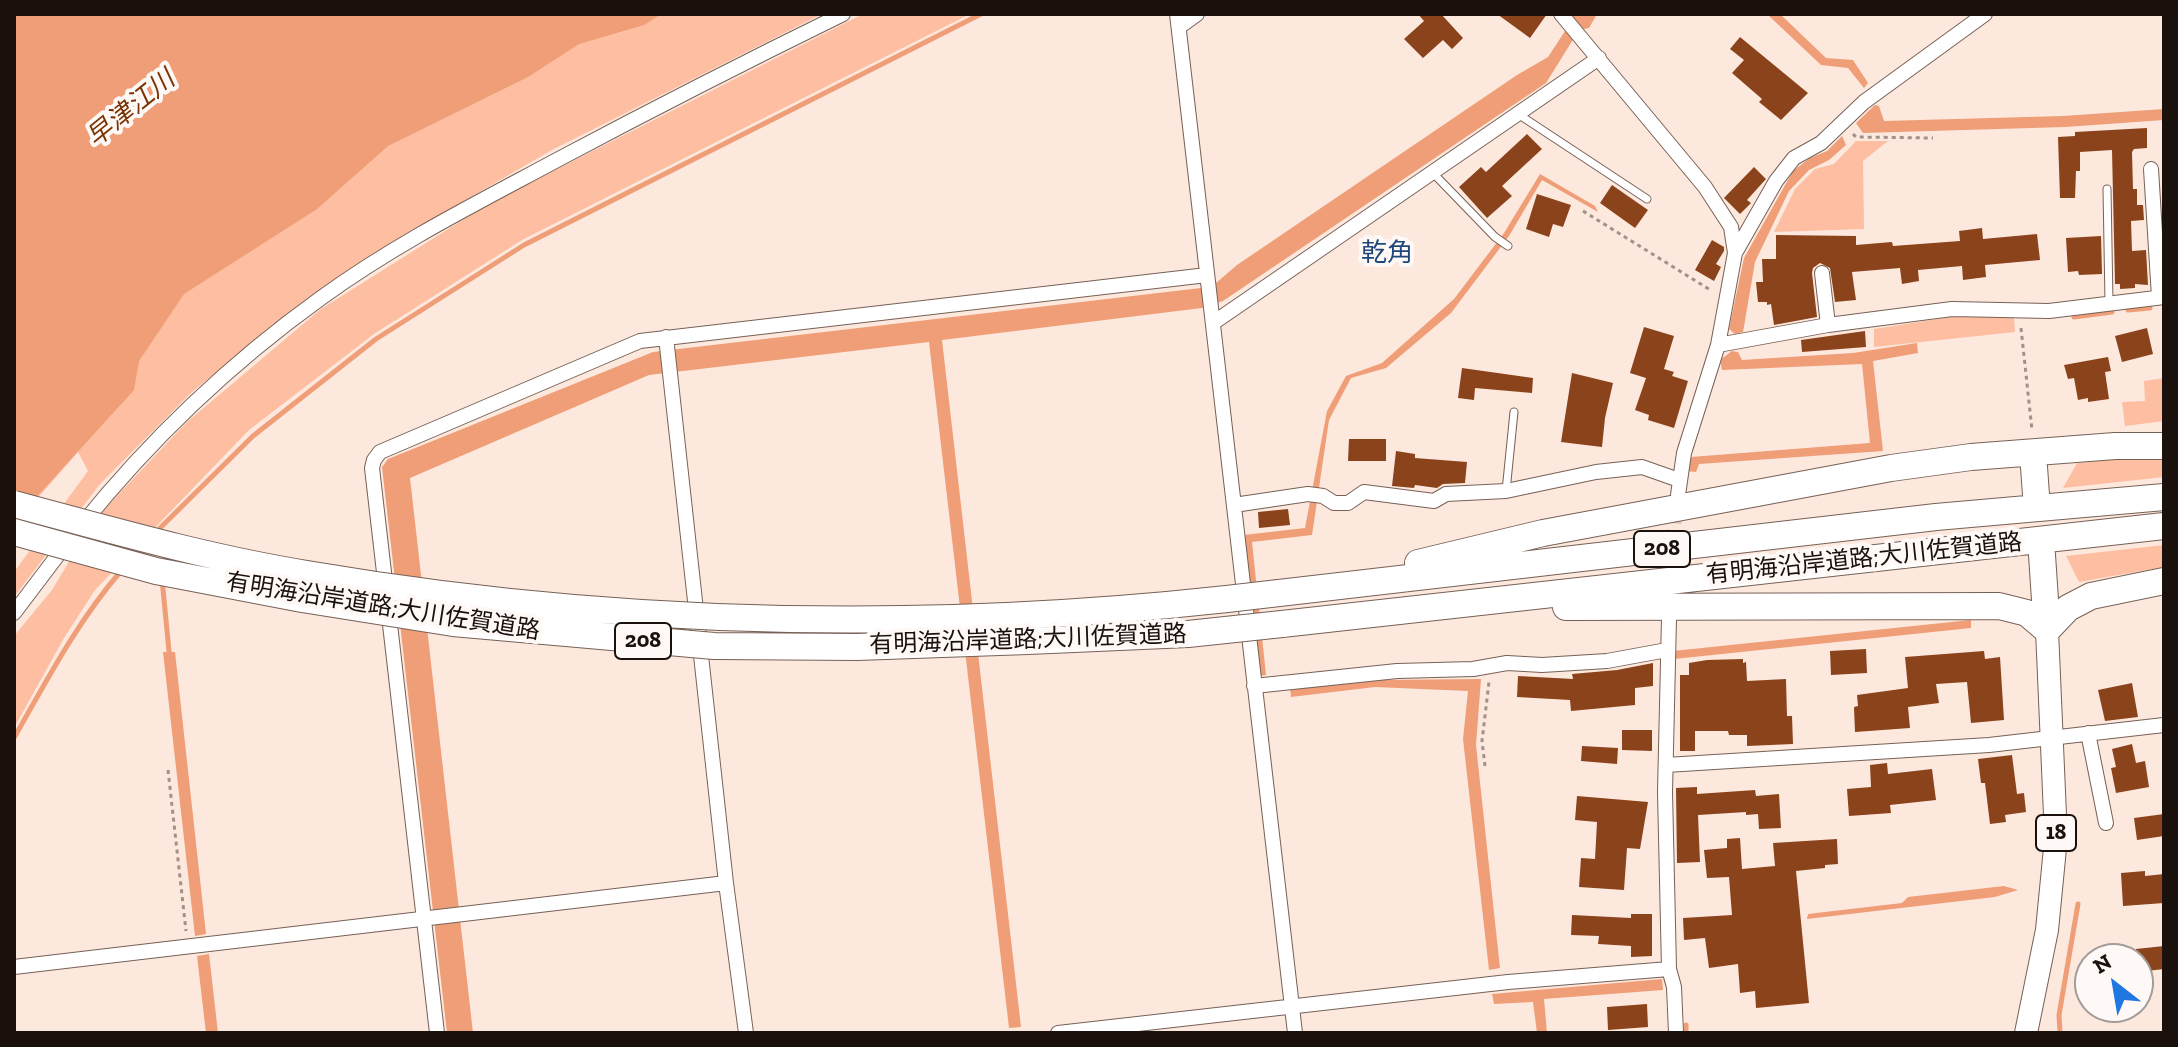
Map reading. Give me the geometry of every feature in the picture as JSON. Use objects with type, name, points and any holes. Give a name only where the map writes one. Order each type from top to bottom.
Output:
[{"type":"highway","points":[[2032,442],[2041,501]]},
{"type":"highway","points":[[1317,589],[1543,533],[1891,468],[1971,457],[2032,442],[2164,446]]},
{"type":"highway","name":"208","points":[[2041,501],[2164,497]]},
{"type":"highway","name":"有明海沿岸道路;大川佐賀道路","points":[[14,504],[166,544],[304,574],[446,596],[716,619],[857,622],[1028,617],[1279,593],[1936,517],[2041,501]]},
{"type":"highway","name":"208","points":[[2044,547],[2164,526]]},
{"type":"highway","name":"有明海沿岸道路;大川佐賀道路","points":[[14,532],[156,571],[302,599],[453,623],[714,646],[857,647],[1188,634],[2044,547]]},
{"type":"highway","points":[[2044,547],[2047,630]]},
{"type":"highway","points":[[2047,630],[2068,608],[2091,596],[2164,581]]},
{"type":"highway","points":[[1335,618],[1532,606],[1999,606],[2027,613],[2047,630]]},
{"type":"main road","name":"18","points":[[2026,1033],[2047,930],[2056,838],[2047,630]]},
{"type":"street","points":[[14,613],[109,491],[158,440],[241,362],[321,298],[405,243],[482,200],[843,14]]},
{"type":"street","points":[[1197,14],[1178,20],[1295,1033]]},
{"type":"street","points":[[1234,505],[1308,494],[1323,496],[1334,503],[1348,503],[1364,492],[1434,501],[1446,494],[1506,491],[1596,472],[1642,467],[1678,488],[1684,453],[1718,345],[1735,253],[1776,181],[1794,158],[1821,143],[1864,102],[1985,14]]},
{"type":"street","points":[[1563,17],[1723,212],[1731,227],[1735,253]]},
{"type":"street","points":[[1212,317],[1433,173],[1599,58]]},
{"type":"street","points":[[1718,345],[1828,325],[1952,309],[2049,311],[2162,297],[2151,169]]},
{"type":"street","points":[[1822,273],[1828,325]]},
{"type":"street","points":[[437,1033],[372,468],[380,452],[640,341],[1207,277]]},
{"type":"street","points":[[666,337],[726,883],[746,1033]]},
{"type":"street","points":[[1669,618],[1666,765],[1669,969],[1674,987],[1676,1033]]},
{"type":"street","points":[[1254,686],[1397,671],[1607,661],[1667,650]]},
{"type":"street","points":[[1666,765],[1989,745],[2164,725]]},
{"type":"street","points":[[2088,733],[2106,823]]},
{"type":"street","points":[[14,967],[726,883]]},
{"type":"street","points":[[1058,1033],[1508,982],[1669,969]]},
{"type":"lane","points":[[1518,114],[1647,199]]},
{"type":"lane","points":[[1433,173],[1495,237],[1508,246]]},
{"type":"lane","points":[[2107,189],[2109,302]]},
{"type":"lane","points":[[1506,491],[1514,412]]},
{"type":"path","points":[[1844,121],[1856,137],[1933,138]]},
{"type":"path","points":[[1583,211],[1726,299]]},
{"type":"path","points":[[2019,312],[2032,442]]},
{"type":"path","points":[[1485,766],[1482,741],[1491,666]]},
{"type":"path","points":[[168,770],[187,946]]},
{"type":"shaded area","points":[[617,14],[822,14],[552,150],[398,239],[308,298],[192,392],[100,484],[14,597],[14,572],[88,471],[78,452],[14,525],[14,411],[377,127]]},
{"type":"shaded area","points":[[863,14],[970,14],[522,240],[374,334],[249,430],[95,590],[64,638],[14,728],[14,636],[52,590],[94,520],[187,422],[321,309],[488,204]]},
{"type":"shaded area","points":[[1856,141],[1888,141],[1863,161],[1864,229],[1774,232],[1795,189],[1815,169],[1834,164]]},
{"type":"shaded area","points":[[1957,316],[2014,318],[2015,332],[1874,347],[1874,329]]},
{"type":"shaded area","points":[[2164,378],[2164,421],[2125,426],[2122,402],[2145,401],[2144,381]]},
{"type":"shaded area","points":[[2164,456],[2164,477],[2063,488],[2077,463]]},
{"type":"shaded area","points":[[2164,545],[2164,567],[2079,582],[2066,556]]},
{"type":"water","name":"早津江川","points":[[14,14],[661,14],[644,25],[579,44],[528,77],[388,146],[317,209],[184,294],[139,361],[134,390],[14,525]]},
{"type":"water","points":[[1573,14],[1597,14],[1589,28],[1579,30],[1546,83],[1223,301],[1202,308],[942,340],[1021,1027],[1009,1028],[929,342],[649,375],[410,478],[473,1033],[447,1033],[382,467],[388,459],[653,352],[1201,288],[1216,283],[1237,265],[1548,57]]},
{"type":"water","points":[[1767,14],[1780,14],[1826,58],[1853,60],[1868,83],[1864,88],[1848,68],[1821,65]]},
{"type":"water","points":[[1875,105],[1879,106],[1884,121],[2063,116],[2164,109],[2164,120],[2065,127],[1863,133],[1856,123]]},
{"type":"water","points":[[1842,136],[1846,145],[1829,160],[1809,170],[1789,191],[1755,262],[1743,332],[1735,334],[1729,329],[1744,258],[1793,171],[1810,158],[1827,151]]},
{"type":"water","points":[[1540,174],[1595,206],[1598,212],[1542,180],[1509,236],[1451,313],[1386,368],[1351,378],[1329,420],[1312,535],[1252,542],[1266,675],[1260,676],[1244,535],[1305,528],[1327,411],[1346,376],[1382,363],[1454,299],[1504,233]]},
{"type":"water","points":[[1917,343],[1918,353],[1873,361],[1883,451],[1699,464],[1696,472],[1687,471],[1691,457],[1870,443],[1862,364],[1722,370],[1720,360],[1732,351],[1738,352],[1742,360],[1853,353]]},
{"type":"water","points":[[1971,620],[1971,628],[1674,659],[1673,651]]},
{"type":"water","points":[[163,652],[175,652],[206,934],[195,936]]},
{"type":"water","points":[[1481,679],[1476,745],[1500,968],[1489,970],[1463,739],[1468,691],[1375,687],[1291,697],[1290,688],[1375,680]]},
{"type":"water","points":[[2004,886],[2018,890],[1995,897],[1807,919],[1808,914],[1902,903],[1908,897]]},
{"type":"water","points":[[209,954],[218,1033],[206,1033],[197,956]]},
{"type":"water","points":[[1662,979],[1663,990],[1544,999],[1547,1033],[1537,1033],[1533,1002],[1494,1004],[1492,994]]},
{"type":"building","points":[[1418,14],[1441,14],[1463,38],[1452,49],[1443,40],[1423,58],[1404,39],[1424,21]]},
{"type":"building","points":[[1497,14],[1547,14],[1530,38]]},
{"type":"building","points":[[1740,37],[1808,93],[1781,120],[1732,73],[1744,60],[1730,49]]},
{"type":"building","points":[[2147,128],[2147,148],[2132,152],[2133,189],[2137,189],[2137,205],[2143,205],[2144,220],[2131,221],[2132,251],[2146,250],[2148,285],[2135,284],[2135,288],[2120,289],[2120,284],[2115,284],[2112,150],[2080,152],[2075,198],[2060,198],[2058,137],[2075,136],[2075,132]]},
{"type":"building","points":[[1527,134],[1542,149],[1502,186],[1512,196],[1487,218],[1459,187],[1481,167],[1486,172]]},
{"type":"building","points":[[1754,167],[1766,179],[1747,200],[1751,203],[1740,214],[1724,198]]},
{"type":"building","points":[[1612,185],[1648,210],[1635,228],[1600,203]]},
{"type":"building","points":[[1537,194],[1571,205],[1563,227],[1553,224],[1549,237],[1526,229]]},
{"type":"building","points":[[1982,228],[1983,239],[2037,234],[2040,260],[1985,265],[1986,277],[1963,280],[1962,266],[1918,270],[1919,281],[1902,284],[1900,268],[1852,272],[1856,300],[1835,302],[1830,268],[1820,263],[1812,273],[1817,317],[1774,325],[1771,304],[1758,302],[1756,282],[1763,282],[1762,259],[1776,259],[1776,235],[1856,236],[1856,245],[1892,242],[1893,246],[1960,241],[1959,231]]},
{"type":"building","points":[[2101,236],[2102,274],[2068,272],[2066,238]]},
{"type":"building","points":[[1712,240],[1724,247],[1716,264],[1721,267],[1714,281],[1695,270]]},
{"type":"building","points":[[1644,327],[1674,336],[1664,369],[1674,372],[1672,376],[1688,381],[1674,428],[1648,420],[1649,415],[1635,410],[1646,378],[1630,373]]},
{"type":"building","points":[[2147,328],[2153,354],[2122,362],[2115,336]]},
{"type":"building","points":[[1865,331],[1866,347],[1802,352],[1801,340]]},
{"type":"building","points":[[2108,357],[2111,371],[2105,372],[2109,399],[2078,400],[2074,378],[2068,379],[2064,365]]},
{"type":"building","points":[[1462,368],[1533,378],[1532,393],[1475,388],[1474,400],[1458,398]]},
{"type":"building","points":[[1572,373],[1613,383],[1602,447],[1561,442]]},
{"type":"building","points":[[1349,439],[1386,439],[1386,461],[1348,461]]},
{"type":"building","points":[[1396,451],[1415,454],[1415,458],[1467,462],[1465,483],[1443,484],[1437,488],[1392,486]]},
{"type":"building","points":[[1288,509],[1290,525],[1259,528],[1258,512]]},
{"type":"building","points":[[1866,649],[1867,673],[1831,675],[1830,651]]},
{"type":"building","points":[[1984,651],[1985,659],[2000,657],[2004,720],[1971,723],[1967,682],[1936,684],[1939,703],[1908,707],[1910,728],[1855,732],[1857,695],[1908,688],[1905,657]]},
{"type":"building","points":[[1743,659],[1743,663],[1746,662],[1747,681],[1786,679],[1787,716],[1792,716],[1793,744],[1747,746],[1747,735],[1729,735],[1728,731],[1695,731],[1695,751],[1680,751],[1680,675],[1689,675],[1689,663]]},
{"type":"building","points":[[1653,663],[1653,686],[1635,688],[1635,705],[1571,711],[1570,700],[1517,697],[1518,676],[1573,679],[1572,674]]},
{"type":"building","points":[[2132,683],[2138,717],[2105,721],[2098,690]]},
{"type":"building","points":[[1622,730],[1652,730],[1652,751],[1622,750]]},
{"type":"building","points":[[2132,744],[2136,763],[2145,761],[2149,787],[2116,793],[2111,768],[2116,767],[2112,749]]},
{"type":"building","points":[[1582,746],[1618,748],[1617,764],[1581,761]]},
{"type":"building","points":[[2012,755],[2017,794],[2024,793],[2026,812],[2005,815],[2006,822],[1990,824],[1985,783],[1981,783],[1978,759]]},
{"type":"building","points":[[1887,763],[1888,774],[1932,769],[1936,800],[1890,805],[1891,813],[1849,816],[1847,789],[1871,787],[1870,765]]},
{"type":"building","points":[[1697,787],[1697,794],[1755,790],[1756,796],[1779,794],[1781,828],[1759,829],[1758,814],[1746,815],[1746,812],[1698,815],[1700,862],[1677,863],[1676,788]]},
{"type":"building","points":[[1577,796],[1648,802],[1640,849],[1627,848],[1624,890],[1579,887],[1581,858],[1595,859],[1597,822],[1575,820]]},
{"type":"building","points":[[2164,814],[2164,836],[2137,840],[2134,818]]},
{"type":"building","points":[[1740,838],[1742,869],[1775,866],[1773,843],[1837,839],[1838,864],[1796,871],[1809,1003],[1756,1008],[1755,991],[1740,993],[1738,964],[1709,968],[1705,938],[1684,940],[1683,918],[1732,915],[1729,877],[1707,878],[1704,850],[1727,848],[1727,839]]},
{"type":"building","points":[[2145,871],[2145,876],[2164,874],[2164,903],[2123,906],[2121,873]]},
{"type":"building","points":[[1631,914],[1652,914],[1652,956],[1631,957],[1631,946],[1598,944],[1599,936],[1571,935],[1572,915],[1631,918]]},
{"type":"building","points":[[2164,946],[2164,969],[2154,970],[2154,947]]},
{"type":"building","points":[[1647,1004],[1648,1027],[1608,1030],[1607,1007]]},
{"type":"waterway","points":[[154,534],[253,436],[376,339],[524,245],[981,14]]},
{"type":"waterway","points":[[2128,310],[2150,308]]},
{"type":"waterway","points":[[2074,317],[2112,312]]},
{"type":"waterway","points":[[14,738],[77,631],[121,571]]},
{"type":"waterway","points":[[162,579],[169,651]]},
{"type":"waterway","points":[[2060,1032],[2059,1015],[2078,904]]},
{"type":"waterway","points":[[1686,1025],[1686,1033]]},
{"type":"tunnel","points":[[1669,586],[1677,504]]},
{"type":"district","name":"乾角","points":[[1387,254]]}]
